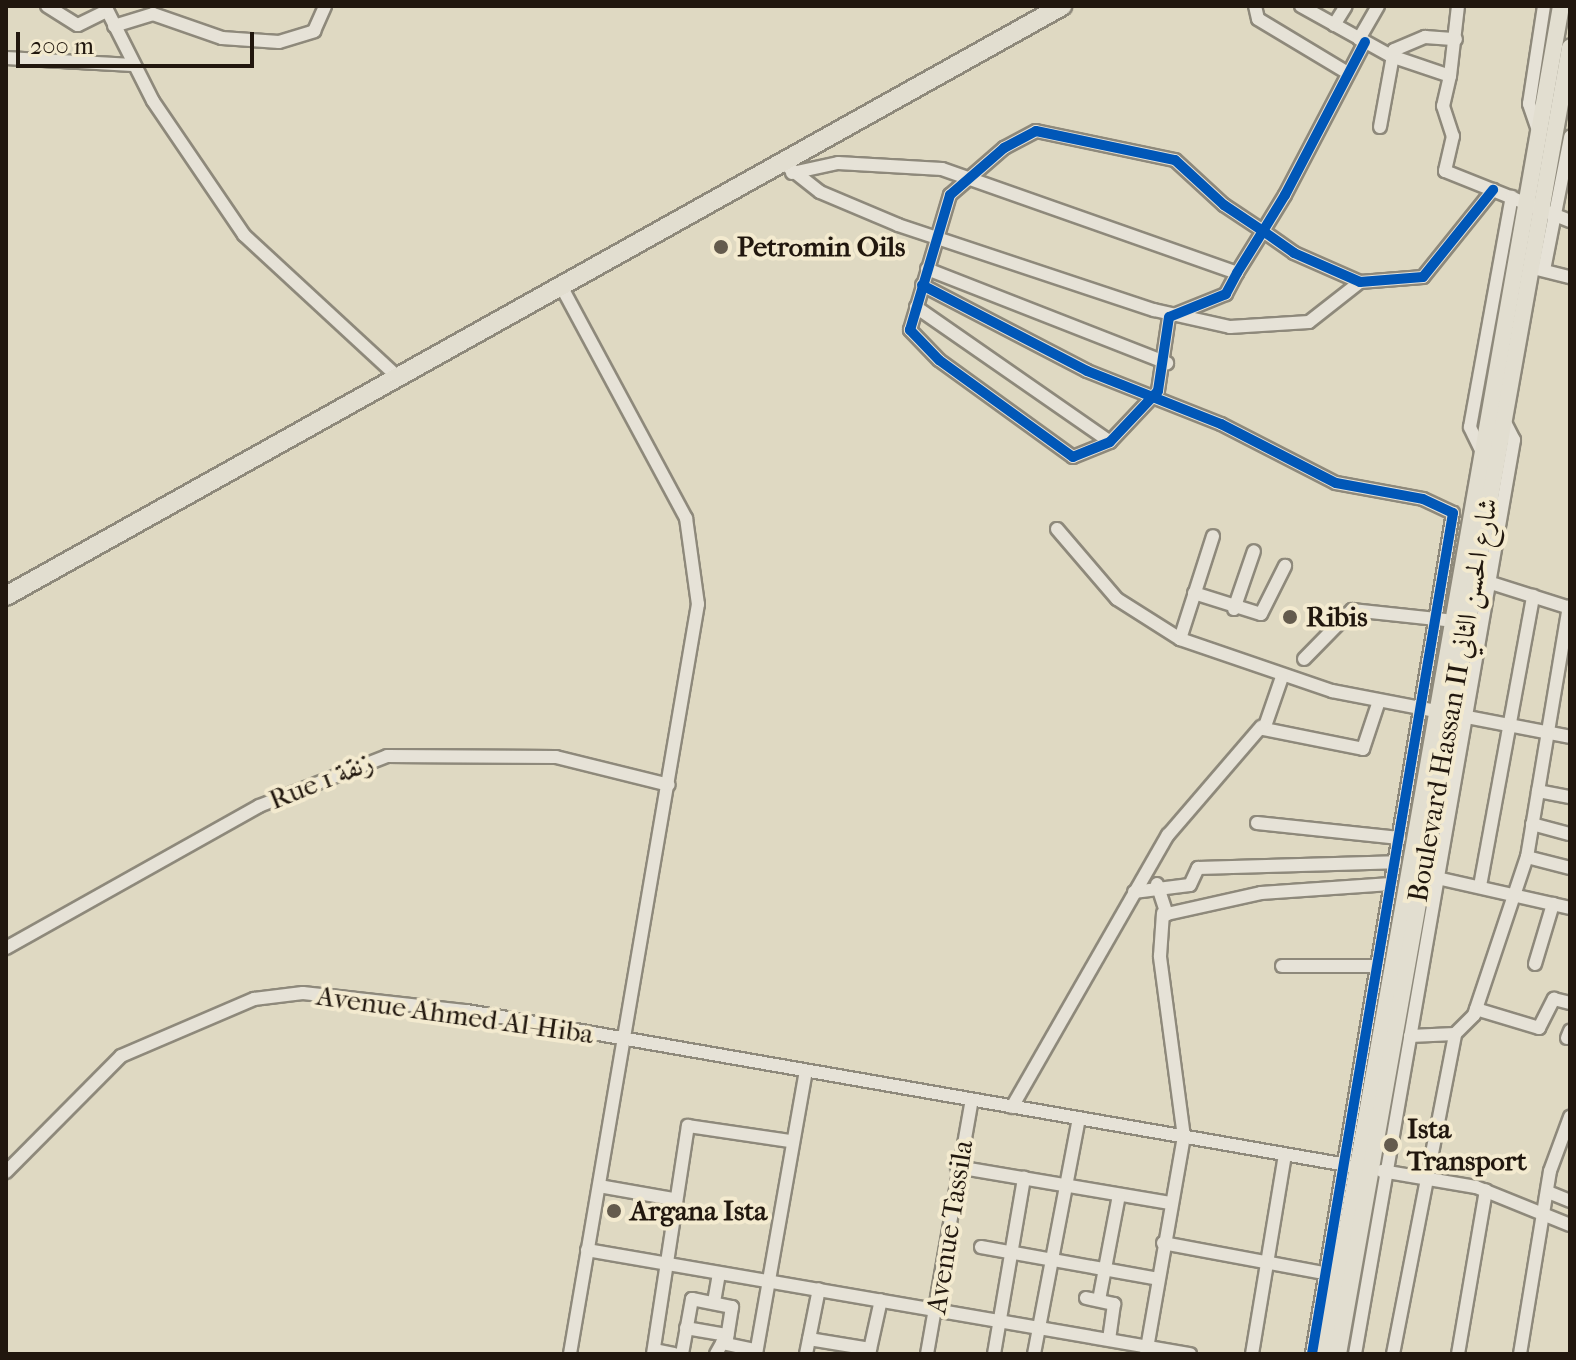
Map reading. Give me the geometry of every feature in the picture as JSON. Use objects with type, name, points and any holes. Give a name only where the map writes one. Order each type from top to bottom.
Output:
[{"type":"highway","points":[[6,596],[1041,6]]},
{"type":"highway","points":[[6,582],[395,372],[787,168],[1062,6]]},
{"type":"main road","name":"Boulevard Hassan II شارع الحسن الثاني","points":[[1444,711],[1444,620],[1483,454],[1561,6]]},
{"type":"main road","name":"Boulevard Hassan II شارع الحسن الثاني","points":[[1338,1354],[1365,1168],[1444,711],[1503,418],[1537,269],[1527,203],[1561,162],[1570,47]]},
{"type":"main road","name":"Boulevard Hassan II شارع الحسن الثاني","points":[[1325,1354],[1365,1168]]},
{"type":"street","points":[[47,6],[78,25],[106,8],[133,65],[244,235],[297,291],[395,372]]},
{"type":"street","points":[[114,26],[153,14],[222,38],[279,42],[314,31],[325,6]]},
{"type":"street","points":[[1255,6],[1258,19],[1348,73]]},
{"type":"street","points":[[1334,25],[1346,6]]},
{"type":"street","points":[[1172,314],[1219,301],[1263,231],[1348,73],[1378,6]]},
{"type":"street","points":[[1458,6],[1456,39],[1443,106],[1453,136],[1444,169],[1527,203],[1555,218],[1570,221]]},
{"type":"street","points":[[1539,133],[1529,104],[1544,6]]},
{"type":"street","points":[[1305,7],[1391,56],[1450,76]]},
{"type":"street","points":[[1391,56],[1425,37],[1456,39]]},
{"type":"street","points":[[1380,127],[1391,56]]},
{"type":"street","points":[[6,58],[133,65]]},
{"type":"street","points":[[1172,314],[1167,363],[1153,398],[1110,442],[1071,456],[926,348],[910,330],[950,195],[967,176],[1024,135],[1049,130],[1175,160],[1263,231],[1360,282],[1423,277],[1493,190]]},
{"type":"street","points":[[1570,137],[1561,162],[1555,218],[1537,269],[1570,277]]},
{"type":"street","points":[[787,168],[864,163],[967,176],[1237,273]]},
{"type":"street","points":[[787,168],[841,204],[1172,314],[1241,328],[1291,327],[1333,307],[1360,282]]},
{"type":"street","points":[[927,269],[1167,363]]},
{"type":"street","points":[[922,285],[1336,483],[1450,509],[1444,620],[1357,608],[1304,659]]},
{"type":"street","points":[[561,286],[676,496],[694,548],[696,626],[628,1040],[570,1354]]},
{"type":"street","points":[[916,307],[1110,442]]},
{"type":"street","points":[[1355,1354],[1377,966],[1399,838],[1488,582],[1514,440],[1503,418]]},
{"type":"street","points":[[1057,529],[1117,599],[1180,639],[1282,677],[1379,701],[1570,737]]},
{"type":"street","points":[[1180,639],[1213,536]]},
{"type":"street","points":[[1234,609],[1254,551]]},
{"type":"street","points":[[1194,593],[1234,609],[1261,614],[1285,566]]},
{"type":"street","points":[[1393,1354],[1425,1178],[1440,1143],[1455,1034],[1476,1009],[1527,857],[1570,608],[1488,582]]},
{"type":"street","points":[[1480,886],[1513,724],[1533,596]]},
{"type":"street","points":[[1012,1107],[1134,892],[1190,805],[1219,782],[1261,727],[1282,677]]},
{"type":"street","points":[[1261,727],[1363,749],[1379,701]]},
{"type":"street","points":[[1312,1354],[1324,1273],[1365,1168],[1410,1036],[1437,878],[1444,711]]},
{"type":"street","name":"Rue 1 زنقة","points":[[6,948],[259,806],[387,756],[556,757],[669,785]]},
{"type":"street","points":[[1538,791],[1570,797]]},
{"type":"street","points":[[1257,823],[1399,838]]},
{"type":"street","points":[[1532,824],[1570,834]]},
{"type":"street","points":[[1527,857],[1570,868]]},
{"type":"street","points":[[1134,892],[1157,884],[1190,885],[1198,868],[1395,862]]},
{"type":"street","points":[[1437,878],[1570,908]]},
{"type":"street","points":[[1147,1350],[1163,1243],[1184,1137],[1160,956],[1163,913],[1157,884]]},
{"type":"street","points":[[1163,913],[1261,893],[1391,884]]},
{"type":"street","points":[[1535,964],[1553,904]]},
{"type":"street","points":[[1282,966],[1377,966]]},
{"type":"street","name":"Avenue Ahmed Al-Hiba","points":[[6,1172],[121,1056],[254,999],[372,997],[1425,1178],[1486,1190],[1570,1225]]},
{"type":"street","points":[[1476,1009],[1539,1028],[1554,999],[1570,1003]]},
{"type":"street","points":[[1410,1036],[1455,1034]]},
{"type":"street","points":[[686,1328],[726,1339],[756,1352],[770,1281],[789,1141],[806,1071]]},
{"type":"street","name":"Avenue Tassila","points":[[927,1354],[937,1310],[957,1167],[972,1100]]},
{"type":"street","points":[[1520,1354],[1548,1192],[1570,1118]]},
{"type":"street","points":[[1034,1354],[1063,1184],[1079,1119]]},
{"type":"street","points":[[674,1354],[653,1352],[673,1199],[688,1126],[789,1141]]},
{"type":"street","points":[[1252,1354],[1263,1262],[1285,1155]]},
{"type":"street","points":[[957,1167],[1170,1203]]},
{"type":"street","points":[[994,1354],[1024,1178]]},
{"type":"street","points":[[599,1186],[673,1199]]},
{"type":"street","points":[[1458,1354],[1486,1190]]},
{"type":"street","points":[[1548,1192],[1570,1201]]},
{"type":"street","points":[[1099,1300],[1119,1195]]},
{"type":"street","points":[[1163,1243],[1324,1273]]},
{"type":"street","points":[[981,1247],[1158,1279]]},
{"type":"street","points":[[587,1250],[1109,1340],[1147,1350],[1190,1354]]},
{"type":"street","points":[[714,1302],[719,1273]]},
{"type":"street","points":[[806,1354],[819,1289]]},
{"type":"street","points":[[1086,1298],[1114,1305],[1109,1340]]},
{"type":"street","points":[[682,1354],[691,1299],[732,1308],[726,1339],[716,1354]]},
{"type":"street","points":[[809,1339],[870,1352],[881,1300]]},
{"type":"cycle path","points":[[1365,42],[1285,195],[1263,231],[1237,273],[1226,294],[1169,317],[1158,391],[1110,442],[1073,457],[939,360],[910,330],[950,195],[1004,148],[1036,131],[1175,160],[1224,205],[1263,231],[1294,253],[1360,282],[1423,277],[1493,190]]},
{"type":"cycle path","points":[[922,285],[1087,371],[1221,424],[1336,483],[1423,499],[1453,513],[1312,1354]]},
{"type":"place","name":"Petromin Oils","points":[[721,247]]},
{"type":"place","name":"Ribis","points":[[1290,617]]},
{"type":"place","name":"Ista Transport","points":[[1391,1145]]},
{"type":"place","name":"Argana Ista","points":[[614,1211]]}]
